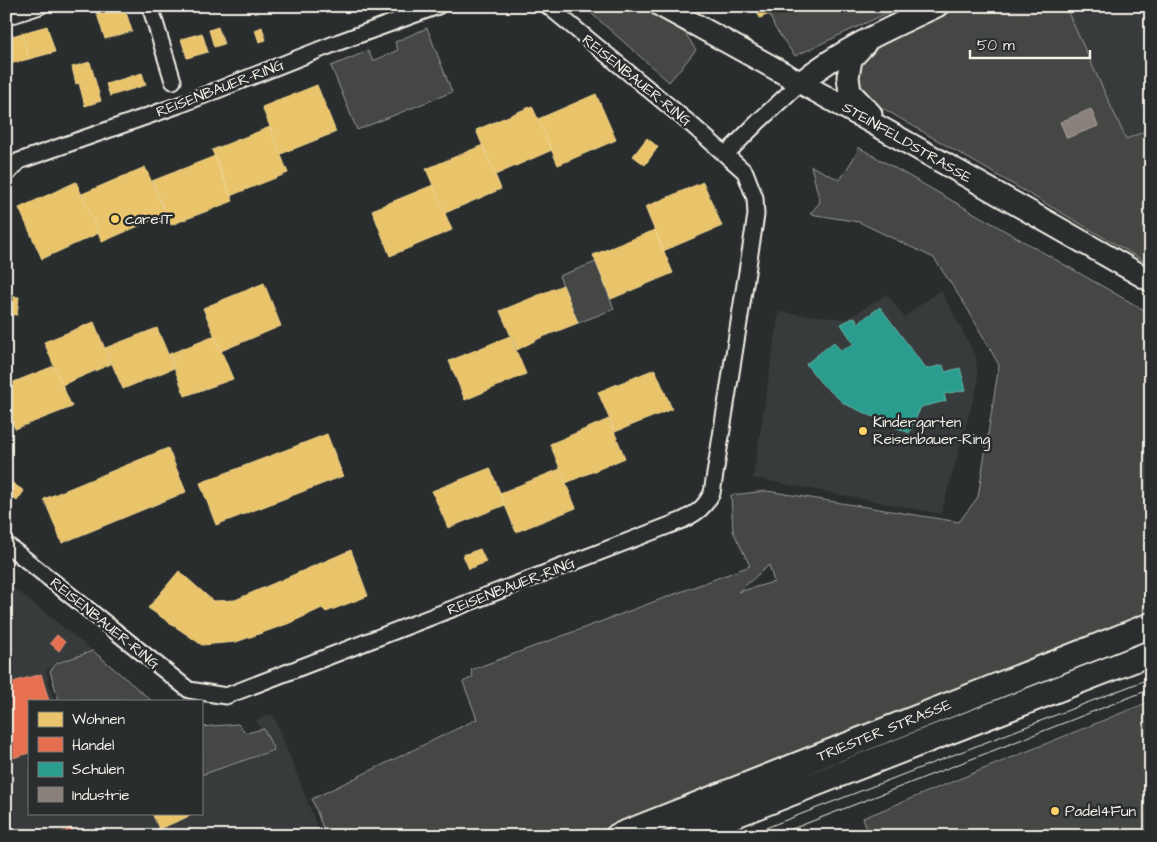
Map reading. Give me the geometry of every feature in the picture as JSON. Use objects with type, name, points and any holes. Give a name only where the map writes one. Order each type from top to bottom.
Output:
[{"type":"main road","name":"STEINFELDSTRASSE","points":[[661,6],[884,128],[1151,281]]},
{"type":"main road","points":[[801,82],[830,61],[872,36],[938,6]]},
{"type":"main road","points":[[872,36],[851,59],[848,77],[849,85],[850,92],[884,128]]},
{"type":"main road","name":"TRIESTER STRASSE","points":[[618,836],[1151,624]]},
{"type":"main road","name":"TRIESTER STRASSE","points":[[681,836],[1151,653]]},
{"type":"street","points":[[6,17],[40,6]]},
{"type":"street","points":[[150,6],[173,81]]},
{"type":"street","name":"REISENBAUER-RING","points":[[6,175],[18,161],[182,104],[339,42],[438,6]]},
{"type":"street","name":"REISENBAUER-RING","points":[[6,544],[189,690],[226,696],[674,523],[697,512],[706,504],[712,493],[756,215],[755,198],[745,172],[726,154],[548,6]]},
{"type":"street","points":[[726,154],[801,82]]},
{"type":"shaded area","points":[[583,6],[639,6],[685,33],[696,50],[669,82]]},
{"type":"shaded area","points":[[766,6],[902,6],[795,56],[775,28]]},
{"type":"shaded area","points":[[963,6],[1151,6],[1151,265],[864,61]]},
{"type":"shaded area","points":[[963,6],[1065,6],[1126,139],[1151,129],[1151,265],[865,98],[857,83],[857,72],[864,61],[886,40]]},
{"type":"shaded area","points":[[427,28],[452,92],[357,130],[331,66],[368,51],[373,61],[398,50],[395,42]]},
{"type":"shaded area","points":[[858,147],[1151,314],[1151,612],[588,836],[326,836],[312,799],[477,719],[463,682],[473,677],[471,670],[750,566],[733,531],[731,495],[767,491],[959,522],[978,497],[999,365],[967,308],[934,258],[859,222],[810,214],[820,202],[811,166],[840,180],[858,151]],"holes":[[[769,565],[774,582],[738,592]]]},
{"type":"shaded area","points":[[596,262],[614,309],[578,323],[559,276]]},
{"type":"shaded area","name":"Kindergarten Reisenbauer-Ring","points":[[941,290],[976,357],[978,383],[941,514],[753,478],[779,312],[847,319],[887,294],[904,317]]},
{"type":"shaded area","points":[[6,582],[93,651],[56,662],[46,671],[54,700],[28,700],[28,814],[202,814],[202,775],[273,750],[256,720],[273,714],[321,836],[6,836]]},
{"type":"shaded area","points":[[93,651],[151,700],[59,700],[50,671],[57,663]]},
{"type":"shaded area","points":[[1151,701],[1151,836],[870,836],[863,818]]},
{"type":"shaded area","points":[[238,724],[246,733],[264,729],[274,750],[202,775],[202,727]]},
{"type":"building: Wohnen","points":[[111,6],[124,6],[132,31],[105,39],[96,11]]},
{"type":"building: Wohnen","points":[[170,6],[190,6],[190,7],[171,12]]},
{"type":"building: Wohnen","points":[[754,6],[765,6],[769,14],[760,18]]},
{"type":"building: Wohnen","points":[[47,26],[55,52],[29,59],[22,33]]},
{"type":"building: Wohnen","points":[[218,27],[224,44],[214,47],[209,30]]},
{"type":"building: Wohnen","points":[[262,27],[266,40],[259,42],[255,30]]},
{"type":"building: Wohnen","points":[[22,33],[29,59],[6,65],[6,38]]},
{"type":"building: Wohnen","points":[[202,33],[208,52],[187,58],[181,39]]},
{"type":"building: Wohnen","points":[[90,62],[101,101],[85,106],[79,83],[76,84],[72,67]]},
{"type":"building: Wohnen","points":[[142,73],[146,85],[110,96],[106,84]]},
{"type":"building: Wohnen","points":[[317,85],[336,132],[281,154],[262,107]]},
{"type":"building: Wohnen","points":[[596,94],[616,140],[558,165],[538,119]]},
{"type":"building: Wohnen","points":[[532,106],[552,150],[495,175],[476,130]]},
{"type":"building: Wohnen","points":[[270,127],[288,173],[230,196],[212,150]]},
{"type":"building: Wohnen","points":[[647,138],[658,147],[645,165],[633,156]]},
{"type":"building: Wohnen","points":[[483,145],[501,189],[445,213],[426,169]]},
{"type":"building: Wohnen","points":[[215,156],[233,201],[171,225],[152,181]]},
{"type":"building: Wohnen","points":[[145,167],[166,214],[102,242],[82,194]]},
{"type":"building: Wohnen","points":[[76,182],[99,233],[42,259],[19,208]]},
{"type":"building: Wohnen","points":[[703,182],[722,226],[663,251],[645,207]]},
{"type":"building: Wohnen","points":[[433,185],[452,230],[390,256],[372,210]]},
{"type":"building: Wohnen","points":[[655,230],[673,273],[611,299],[593,255]]},
{"type":"building: Wohnen","points":[[264,283],[281,326],[221,351],[203,308]]},
{"type":"building: Wohnen","points":[[563,285],[578,323],[540,338],[517,350],[500,311]]},
{"type":"building: Wohnen","points":[[8,296],[19,297],[17,315],[6,314]]},
{"type":"building: Wohnen","points":[[94,322],[111,364],[62,385],[44,342]]},
{"type":"building: Wohnen","points":[[157,328],[174,368],[123,389],[105,348]]},
{"type":"building: Wohnen","points":[[215,336],[233,379],[185,396],[169,354]]},
{"type":"building: Wohnen","points":[[510,336],[526,374],[465,400],[449,361]]},
{"type":"building: Wohnen","points":[[54,366],[72,407],[15,429],[6,407],[6,385]]},
{"type":"building: Wohnen","points":[[655,369],[672,409],[615,432],[598,392]]},
{"type":"building: Wohnen","points":[[609,419],[625,458],[566,483],[550,444]]},
{"type":"building: Wohnen","points":[[327,434],[343,476],[216,525],[200,483]]},
{"type":"building: Wohnen","points":[[168,448],[186,492],[62,543],[44,499]]},
{"type":"building: Wohnen","points":[[490,468],[505,505],[448,528],[432,491]]},
{"type":"building: Wohnen","points":[[560,469],[576,508],[516,532],[500,493]]},
{"type":"building: Wohnen","points":[[8,480],[24,491],[17,501],[6,493],[6,482]]},
{"type":"building: Wohnen","points":[[480,549],[486,562],[469,569],[463,555]]},
{"type":"building: Wohnen","points":[[351,550],[368,596],[326,612],[322,608],[290,623],[236,642],[202,645],[148,608],[179,571],[213,601],[235,600]]},
{"type":"building: Wohnen","points":[[152,814],[189,814],[190,816],[159,829]]},
{"type":"building: Handel","points":[[57,635],[65,642],[59,651],[50,643]]},
{"type":"building: Handel","points":[[41,674],[49,700],[28,700],[28,753],[6,760],[6,684]]},
{"type":"building: Handel","points":[[71,828],[75,836],[55,836]]},
{"type":"building: Schulen","points":[[880,307],[926,369],[943,365],[945,372],[960,368],[966,390],[944,394],[946,401],[921,407],[909,433],[845,404],[821,383],[806,364],[834,342],[840,350],[854,344],[841,324],[855,317],[858,323]]},
{"type":"building: Industrie","points":[[1091,109],[1098,126],[1067,138],[1060,122]]},
{"type":"tram line","points":[[745,836],[1151,678]]},
{"type":"tram line","points":[[774,836],[1151,689]]},
{"type":"place","name":"care:IT","points":[[115,219]]},
{"type":"place","name":"Kindergarten Reisenbauer-Ring","points":[[863,431]]},
{"type":"place","name":"Padel4Fun","points":[[1055,811]]}]
